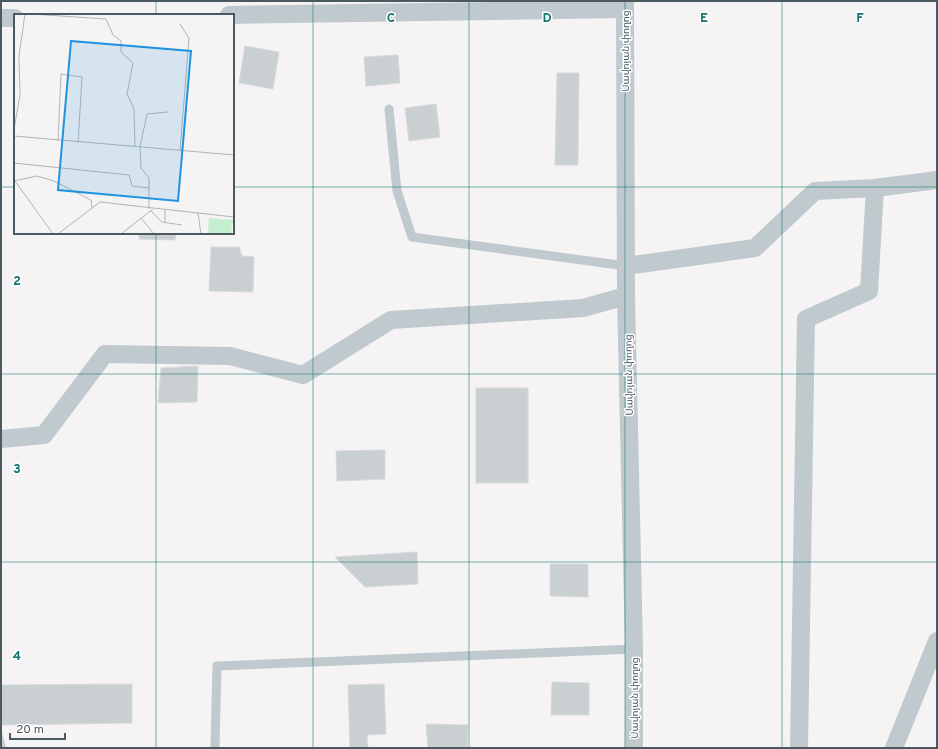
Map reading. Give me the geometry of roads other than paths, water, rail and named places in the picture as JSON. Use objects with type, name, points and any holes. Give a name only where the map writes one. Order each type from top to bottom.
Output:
[{"type":"street","points":[[234,15],[625,5]]},
{"type":"street","name":"Սավոյան փողոց","points":[[625,5],[626,296],[634,649],[634,748]]},
{"type":"street","points":[[1,18],[14,18]]},
{"type":"street","points":[[626,266],[755,248],[815,192],[875,188],[937,180]]},
{"type":"street","points":[[799,748],[806,319],[869,291],[875,188]]},
{"type":"street","points":[[1,439],[44,435],[105,354],[230,356],[303,375],[391,320],[583,308],[626,296]]},
{"type":"street","points":[[894,748],[937,641]]},
{"type":"lane","points":[[389,109],[396,191],[412,238],[626,266]]},
{"type":"lane","points":[[215,748],[217,666],[634,649]]}]
